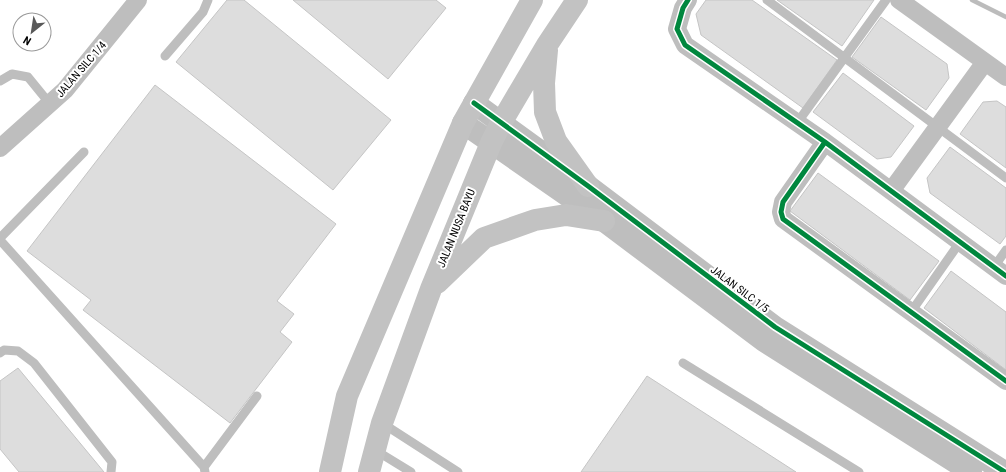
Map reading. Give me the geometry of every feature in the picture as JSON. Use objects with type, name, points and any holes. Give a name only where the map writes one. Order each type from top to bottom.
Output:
[{"type":"main road","points":[[330,472],[347,396],[463,123],[532,0]]},
{"type":"main road","name":"JALAN NUSA BAYU","points":[[369,472],[382,423],[431,289],[491,143],[570,2]]},
{"type":"main road","points":[[547,45],[544,83],[545,112],[556,141],[588,186]]},
{"type":"main road","points":[[431,289],[484,238],[535,220],[566,215],[604,221]]},
{"type":"street","name":"JALAN SILC 1/4","points":[[0,148],[65,90],[138,0]]},
{"type":"street","points":[[688,0],[677,29],[685,45],[825,142],[1000,271]]},
{"type":"street","points":[[899,0],[1006,77]]},
{"type":"street","points":[[891,191],[984,62]]},
{"type":"street","name":"JALAN SILC 1/5","points":[[474,103],[588,186],[775,327],[1006,472]]},
{"type":"street","points":[[463,123],[604,221],[764,341],[971,472]]},
{"type":"street","points":[[825,142],[783,202],[781,212],[783,219],[1006,381]]},
{"type":"lane","points":[[165,56],[203,12],[208,0]]},
{"type":"lane","points":[[767,0],[1006,178]]},
{"type":"lane","points":[[797,123],[886,0]]},
{"type":"lane","points":[[0,81],[12,74],[28,77],[50,104]]},
{"type":"lane","points":[[84,152],[0,239],[204,470],[257,396]]},
{"type":"lane","points":[[911,312],[960,242]]},
{"type":"lane","points":[[1000,271],[1006,250]]},
{"type":"lane","points":[[0,353],[4,350],[18,351],[34,363],[112,462],[111,472]]},
{"type":"lane","points":[[682,363],[859,472]]},
{"type":"lane","points":[[382,423],[458,472]]},
{"type":"lane","points":[[374,450],[411,472]]},
{"type":"building","points":[[227,0],[244,0],[391,120],[333,190],[176,62]]},
{"type":"building","points":[[293,0],[436,0],[446,8],[388,79]]},
{"type":"building","points":[[706,0],[752,0],[837,60],[803,108],[701,35],[696,14]]},
{"type":"building","points":[[777,0],[874,0],[842,46]]},
{"type":"building","points":[[881,17],[947,64],[949,78],[926,110],[852,57]]},
{"type":"building","points":[[843,73],[914,126],[891,157],[877,159],[813,112]]},
{"type":"building","points":[[155,85],[336,224],[277,301],[294,314],[280,332],[292,342],[230,423],[83,310],[91,300],[27,251]]},
{"type":"building","points":[[997,101],[1006,107],[1006,168],[960,134],[983,102]]},
{"type":"building","points":[[950,147],[1006,188],[1006,236],[1000,244],[930,193],[927,178]]},
{"type":"building","points":[[818,173],[939,261],[910,300],[790,211]]},
{"type":"building","points":[[951,271],[1006,312],[1006,370],[924,308]]},
{"type":"building","points":[[18,368],[104,472],[19,472],[0,449],[0,381]]},
{"type":"building","points":[[647,376],[796,472],[581,472]]},
{"type":"waterway","points":[[972,0],[1006,17]]},
{"type":"cycle path","points":[[688,0],[683,8],[677,29],[685,45],[825,142],[1006,276]]},
{"type":"cycle path","points":[[474,103],[588,186],[775,327],[1005,472]]},
{"type":"cycle path","points":[[825,142],[783,202],[781,212],[783,219],[1006,381]]}]
